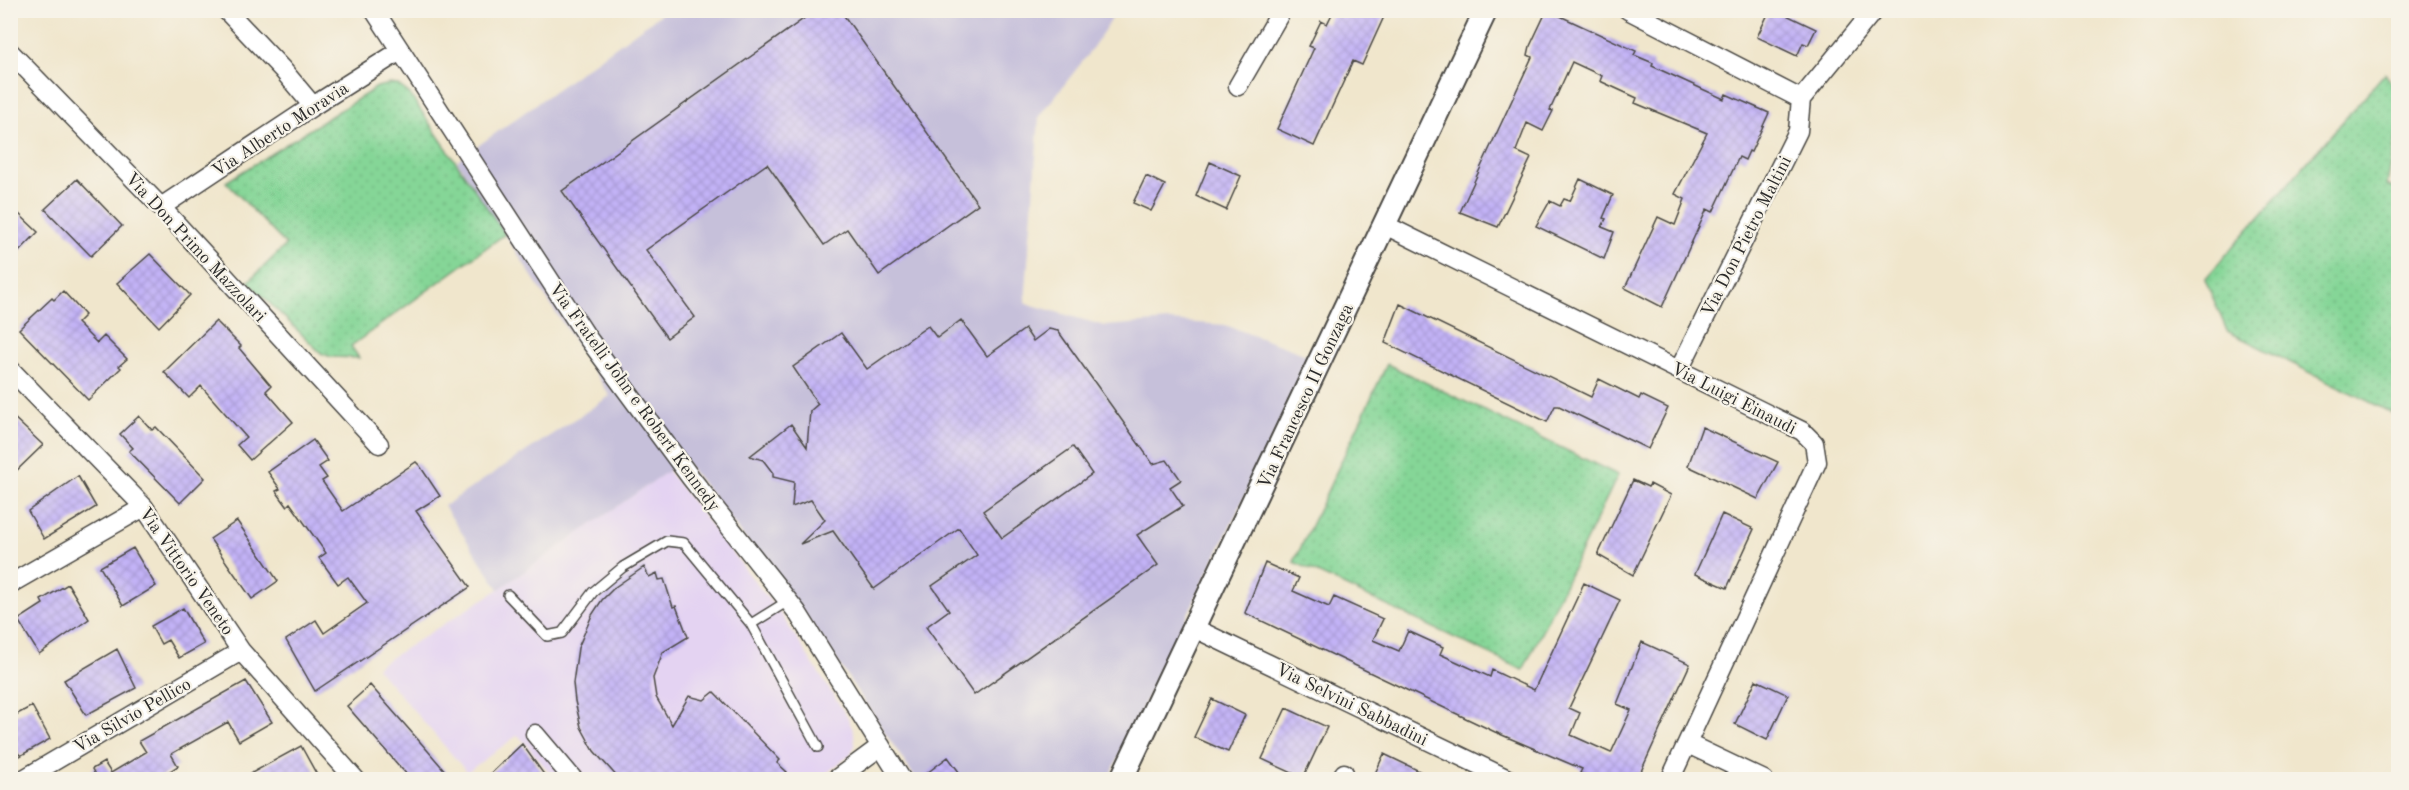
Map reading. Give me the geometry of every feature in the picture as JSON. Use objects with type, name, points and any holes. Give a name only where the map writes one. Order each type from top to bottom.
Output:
[{"type":"street","points":[[226,10],[282,69],[313,106]]},
{"type":"street","name":"Via Fratelli John e Robert Kennedy","points":[[374,10],[587,337],[665,445],[819,643],[902,780]]},
{"type":"street","points":[[1238,86],[1282,10]]},
{"type":"street","name":"Via Francesco II Gonzaga","points":[[1121,780],[1486,10]]},
{"type":"street","points":[[1628,10],[1801,99],[1874,10]]},
{"type":"street","name":"Via Alberto Moravia","points":[[161,207],[400,51]]},
{"type":"street","name":"Via Don Primo Mazzolari","points":[[10,52],[161,207],[379,444]]},
{"type":"street","name":"Via Don Pietro Maltini","points":[[1679,370],[1798,131],[1801,99]]},
{"type":"street","name":"Via Luigi Einaudi","points":[[1385,225],[1802,431],[1814,443],[1817,462],[1670,780]]},
{"type":"street","name":"Via Vittorio Veneto","points":[[10,369],[144,507],[242,651],[356,780]]},
{"type":"street","points":[[10,584],[144,507]]},
{"type":"street","name":"Via Selvini Sabbadini","points":[[1194,628],[1510,780]]},
{"type":"street","name":"Via Silvio Pellico","points":[[22,780],[242,651]]},
{"type":"street","points":[[535,734],[574,780]]},
{"type":"street","points":[[1688,744],[1764,780]]},
{"type":"street","points":[[835,780],[881,746]]},
{"type":"lane","points":[[508,595],[547,636],[562,633],[593,592],[623,567],[667,541],[684,543],[751,624],[818,747]]},
{"type":"lane","points":[[751,624],[788,601]]},
{"type":"shaded area","points":[[665,11],[1117,11],[1089,53],[1039,117],[1025,303],[1105,326],[1169,321],[1225,325],[1312,357],[1108,779],[916,779],[824,641],[682,457],[668,471],[499,589],[444,506],[610,396],[457,161]]},
{"type":"shaded area","points":[[668,471],[782,616],[848,718],[854,733],[855,745],[850,755],[819,779],[556,780],[518,735],[467,772],[376,667],[499,589]]},
{"type":"green space","points":[[2385,73],[2398,93],[2398,126],[2387,185],[2398,190],[2398,416],[2227,331],[2205,279]]},
{"type":"green space","points":[[389,84],[398,85],[409,93],[505,234],[351,346],[359,358],[331,357],[321,353],[248,282],[286,245],[226,182],[377,87]]},
{"type":"green space","points":[[1387,364],[1618,475],[1523,670],[1294,562]]},
{"type":"building","points":[[816,10],[840,10],[978,204],[879,275],[847,229],[824,245],[767,164],[646,250],[695,317],[667,338],[562,191]]},
{"type":"building","points":[[1334,10],[1387,10],[1362,65],[1353,61],[1314,146],[1277,129],[1314,48],[1309,46],[1321,21],[1327,24]]},
{"type":"building","points":[[1547,10],[1636,51],[1634,55],[1653,63],[1652,66],[1724,99],[1726,94],[1769,113],[1751,152],[1749,151],[1745,160],[1739,157],[1713,212],[1707,209],[1662,307],[1625,288],[1658,217],[1675,225],[1685,199],[1675,194],[1707,133],[1635,103],[1637,98],[1600,81],[1602,76],[1572,62],[1543,131],[1527,123],[1516,151],[1531,158],[1498,227],[1460,212],[1532,57],[1528,55],[1530,46]]},
{"type":"building","points":[[1770,10],[1776,10],[1816,29],[1808,45],[1803,43],[1797,56],[1757,37]]},
{"type":"building","points":[[1210,162],[1241,176],[1226,210],[1196,196]]},
{"type":"building","points":[[1146,176],[1165,185],[1151,211],[1133,203]]},
{"type":"building","points":[[77,179],[122,226],[91,256],[45,209]]},
{"type":"building","points":[[1580,179],[1613,195],[1603,218],[1606,219],[1602,227],[1614,232],[1604,259],[1536,226],[1550,201],[1560,206],[1564,199],[1570,201]]},
{"type":"building","points":[[19,214],[38,232],[10,261],[10,222]]},
{"type":"building","points":[[150,254],[190,295],[159,327],[117,283]]},
{"type":"building","points":[[63,291],[85,315],[77,323],[97,343],[104,336],[127,359],[119,366],[121,368],[88,400],[19,329],[52,298],[54,300]]},
{"type":"building","points":[[1400,304],[1591,397],[1599,379],[1639,399],[1641,395],[1668,408],[1648,449],[1559,406],[1555,406],[1547,422],[1385,343]]},
{"type":"building","points":[[961,320],[987,356],[1025,329],[1033,341],[1049,329],[1058,331],[1153,464],[1167,460],[1181,480],[1170,487],[1183,506],[1137,535],[1158,565],[974,695],[926,627],[949,610],[932,586],[977,555],[959,528],[874,589],[833,531],[800,544],[825,520],[811,500],[792,507],[794,482],[773,477],[773,473],[763,460],[750,456],[791,424],[807,447],[810,411],[818,404],[793,367],[841,333],[867,369],[928,326],[937,338]],"holes":[[[1073,447],[1092,474],[1002,538],[983,511]]]},
{"type":"building","points":[[216,321],[241,346],[239,348],[271,386],[266,391],[293,422],[250,460],[237,445],[246,437],[201,386],[189,398],[164,372]]},
{"type":"building","points":[[10,414],[43,445],[10,477]]},
{"type":"building","points":[[139,416],[152,430],[156,427],[205,478],[180,503],[129,451],[133,448],[120,434]]},
{"type":"building","points":[[1702,427],[1778,462],[1758,499],[1688,466]]},
{"type":"building","points":[[313,440],[328,461],[319,467],[327,478],[322,481],[343,511],[416,462],[440,496],[416,511],[470,587],[315,691],[286,640],[316,620],[324,633],[367,603],[348,577],[338,584],[319,558],[326,553],[290,503],[287,506],[276,491],[280,489],[268,472]]},
{"type":"building","points":[[78,476],[96,507],[44,539],[28,511]]},
{"type":"building","points":[[1633,480],[1648,487],[1650,484],[1671,495],[1633,575],[1598,555]]},
{"type":"building","points":[[1722,514],[1754,529],[1727,588],[1695,574]]},
{"type":"building","points":[[237,521],[278,581],[252,599],[210,539]]},
{"type":"building","points":[[133,548],[156,586],[123,606],[100,567]]},
{"type":"building","points":[[1265,563],[1299,578],[1293,591],[1329,607],[1334,597],[1383,619],[1373,640],[1399,651],[1408,631],[1443,647],[1440,654],[1490,677],[1492,670],[1534,690],[1584,583],[1620,600],[1569,708],[1580,713],[1571,735],[1611,753],[1631,710],[1617,704],[1642,642],[1690,664],[1637,780],[1594,780],[1580,773],[1582,769],[1495,732],[1245,613]]},
{"type":"building","points":[[644,567],[649,577],[657,573],[659,580],[664,579],[673,607],[676,606],[688,637],[663,652],[653,678],[656,697],[672,725],[689,696],[704,700],[714,692],[780,760],[777,763],[787,772],[777,780],[620,780],[594,751],[581,727],[575,701],[573,683],[578,648],[592,615],[602,600],[615,587]]},
{"type":"building","points":[[68,584],[89,619],[39,654],[18,620],[43,604],[41,600]]},
{"type":"building","points":[[183,608],[204,644],[179,658],[168,640],[161,644],[151,626]]},
{"type":"building","points":[[117,649],[136,688],[86,715],[64,680]]},
{"type":"building","points":[[1756,680],[1788,695],[1767,740],[1735,724]]},
{"type":"building","points":[[246,681],[272,722],[239,741],[228,722],[171,754],[178,766],[156,780],[98,780],[92,769],[104,762],[111,773],[146,752],[139,741]]},
{"type":"building","points":[[370,685],[453,780],[412,780],[400,767],[347,706]]},
{"type":"building","points":[[1212,699],[1245,715],[1228,752],[1194,737]]},
{"type":"building","points":[[32,706],[50,739],[20,756],[10,739],[10,718]]},
{"type":"building","points":[[1286,708],[1327,727],[1303,778],[1262,759]]},
{"type":"building","points":[[522,744],[548,780],[484,780]]},
{"type":"building","points":[[301,746],[317,775],[308,780],[239,780]]},
{"type":"building","points":[[1384,754],[1438,780],[1372,780]]},
{"type":"building","points":[[948,757],[965,780],[918,780]]}]
